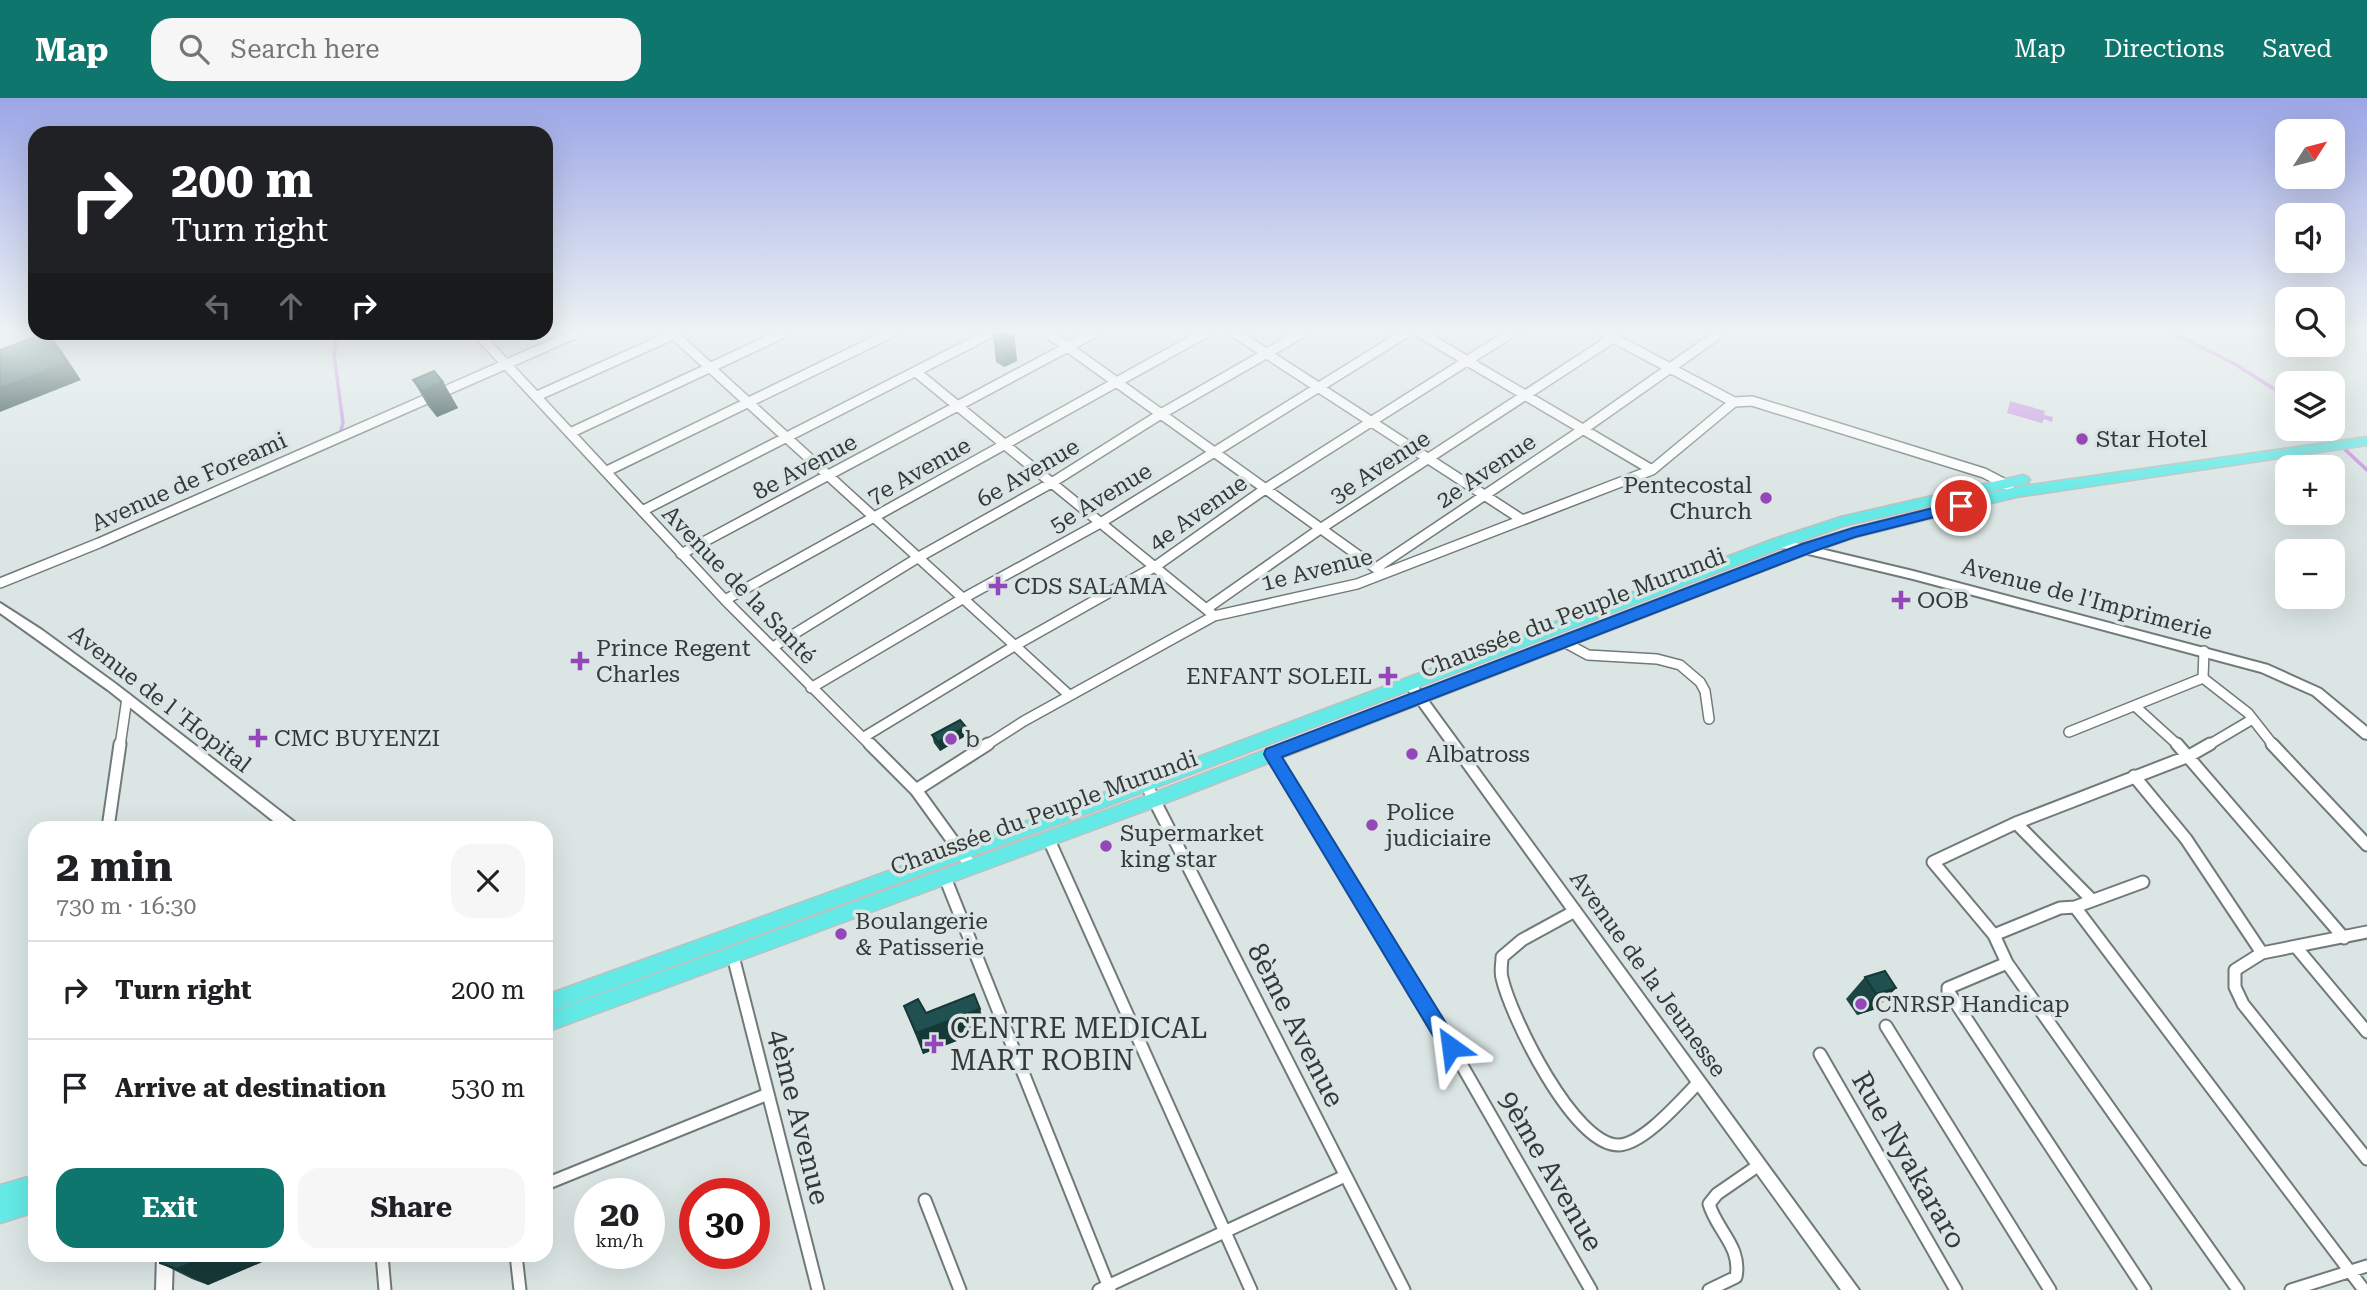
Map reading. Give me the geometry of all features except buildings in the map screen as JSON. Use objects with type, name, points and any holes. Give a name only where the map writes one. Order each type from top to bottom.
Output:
[{"type":"highway","name":"Chaussée du Peuple Murundi","points":[[553,1002],[967,859],[1145,782],[1840,522],[2011,487],[2363,435]]},
{"type":"highway","name":"Chaussée du Peuple Murundi","points":[[553,1020],[733,956],[944,875],[967,859],[1049,840],[1807,548],[2011,487]]},
{"type":"highway","points":[[0,1195],[28,1187]]},
{"type":"highway","points":[[0,1213],[28,1204]]},
{"type":"street","name":"Avenue de Foreami","points":[[0,583],[124,532],[451,389]]},
{"type":"street","name":"Avenue de la Santé","points":[[530,389],[724,600],[916,790],[967,859]]},
{"type":"street","points":[[537,396],[553,389]]},
{"type":"street","points":[[570,433],[666,389]]},
{"type":"street","points":[[734,389],[1069,695]]},
{"type":"street","points":[[607,471],[777,389]]},
{"type":"street","points":[[642,511],[884,389]]},
{"type":"street","points":[[937,389],[1210,613]]},
{"type":"street","name":"8e Avenue","points":[[681,554],[991,389]]},
{"type":"street","name":"7e Avenue","points":[[724,600],[1007,445],[1102,389]]},
{"type":"street","points":[[1126,389],[1380,571]]},
{"type":"street","name":"6e Avenue","points":[[773,647],[919,557],[1053,482],[1205,389]]},
{"type":"street","name":"5e Avenue","points":[[811,688],[962,599],[1102,522],[1315,389]]},
{"type":"street","points":[[1320,389],[1521,519]]},
{"type":"street","name":"4e Avenue","points":[[864,737],[1016,645],[1156,566],[1265,489],[1422,389]]},
{"type":"street","points":[[1517,389],[1652,470]]},
{"type":"street","name":"3e Avenue","points":[[1210,613],[1320,529],[1532,389]]},
{"type":"street","name":"2e Avenue","points":[[1380,571],[1482,496],[1641,389]]},
{"type":"street","points":[[1708,389],[1734,402],[1752,401],[1930,456],[2011,487]]},
{"type":"street","name":"1e Avenue","points":[[916,790],[1069,695],[1210,613],[1357,584],[1380,571],[1652,470],[1734,402]]},
{"type":"street","name":"Avenue de l'Imprimerie","points":[[1779,543],[2204,651],[2273,672],[2317,692],[2367,734]]},
{"type":"street","name":"Avenue de l 'Hopital","points":[[0,607],[59,646],[283,821]]},
{"type":"street","points":[[1564,642],[1588,655],[1657,659],[1680,665],[1700,682],[1705,691],[1709,719]]},
{"type":"street","points":[[2203,678],[2204,651]]},
{"type":"street","points":[[2069,732],[2203,678]]},
{"type":"street","points":[[2203,678],[2248,713],[2251,720],[2367,845]]},
{"type":"street","name":"Avenue de la Jeunesse","points":[[1410,684],[1851,1290]]},
{"type":"street","points":[[109,821],[127,698]]},
{"type":"street","points":[[2136,707],[2189,756],[2344,938]]},
{"type":"street","points":[[2238,1290],[2007,963],[1994,935],[1933,862],[2016,823],[2189,756],[2251,720]]},
{"type":"street","name":"9ème Avenue","points":[[1272,754],[1457,1058],[1591,1290]]},
{"type":"street","points":[[2134,776],[2186,839],[2262,953]]},
{"type":"street","name":"8ème Avenue","points":[[1145,782],[1404,1290]]},
{"type":"street","points":[[2016,823],[2092,900]]},
{"type":"street","points":[[1049,840],[1251,1290]]},
{"type":"street","points":[[944,875],[1106,1289],[1345,1177]]},
{"type":"street","points":[[1994,935],[2060,908],[2075,907],[2143,882]]},
{"type":"street","points":[[2075,907],[2364,1290]]},
{"type":"street","points":[[1575,911],[1522,940],[1502,957],[1501,976],[1517,1018],[1544,1071],[1577,1121],[1599,1139],[1616,1146],[1633,1143],[1699,1082]]},
{"type":"street","points":[[2367,932],[2262,953],[2235,970],[2235,987],[2242,1004],[2367,1159]]},
{"type":"street","points":[[2296,947],[2367,1032]]},
{"type":"street","name":"4ème Avenue","points":[[733,956],[818,1290]]},
{"type":"street","points":[[2007,963],[1961,981],[1948,988],[1948,991],[2146,1290]]},
{"type":"street","points":[[1886,1026],[2050,1290]]},
{"type":"street","name":"Rue Nyakararo","points":[[1820,1054],[1956,1290]]},
{"type":"street","points":[[553,1181],[768,1094]]},
{"type":"street","points":[[1709,1290],[1736,1277],[1740,1266],[1737,1254],[1710,1215],[1709,1204],[1717,1194],[1759,1164]]},
{"type":"street","points":[[925,1200],[960,1290]]},
{"type":"street","points":[[164,1262],[164,1290]]},
{"type":"street","points":[[383,1262],[385,1290]]},
{"type":"street","points":[[517,1262],[520,1290]]},
{"type":"street","points":[[2291,1290],[2367,1266]]},
{"type":"shaded area","points":[[2010,401],[2045,411],[2044,415],[2053,417],[2052,422],[2044,419],[2042,423],[2007,413]]},
{"type":"waterway","points":[[339,389],[343,423],[341,430]]},
{"type":"waterway","points":[[2336,441],[2367,470]]},
{"type":"place","name":"Star Hotel","points":[[2082,439]]},
{"type":"place","name":"Pentecostal Church","points":[[1766,498]]},
{"type":"place","name":"CDS SALAMA","points":[[998,586]]},
{"type":"place","name":"OOB","points":[[1901,600]]},
{"type":"place","name":"Prince Regent Charles","points":[[580,661]]},
{"type":"place","name":"ENFANT SOLEIL","points":[[1388,676]]},
{"type":"place","name":"CMC BUYENZI","points":[[258,738]]},
{"type":"place","name":"b","points":[[951,739]]},
{"type":"place","name":"Albatross","points":[[1412,754]]},
{"type":"place","name":"Police judiciaire","points":[[1372,825]]},
{"type":"place","name":"Supermarket king star","points":[[1106,846]]},
{"type":"place","name":"Boulangerie & Patisserie","points":[[841,934]]},
{"type":"place","name":"CNRSP Handicap","points":[[1861,1004]]},
{"type":"place","name":"CENTRE MEDICAL MART ROBIN","points":[[934,1044]]},
{"type":"route","points":[[1451,1047],[1272,754],[1807,548],[1853,533],[1961,506]]}]
